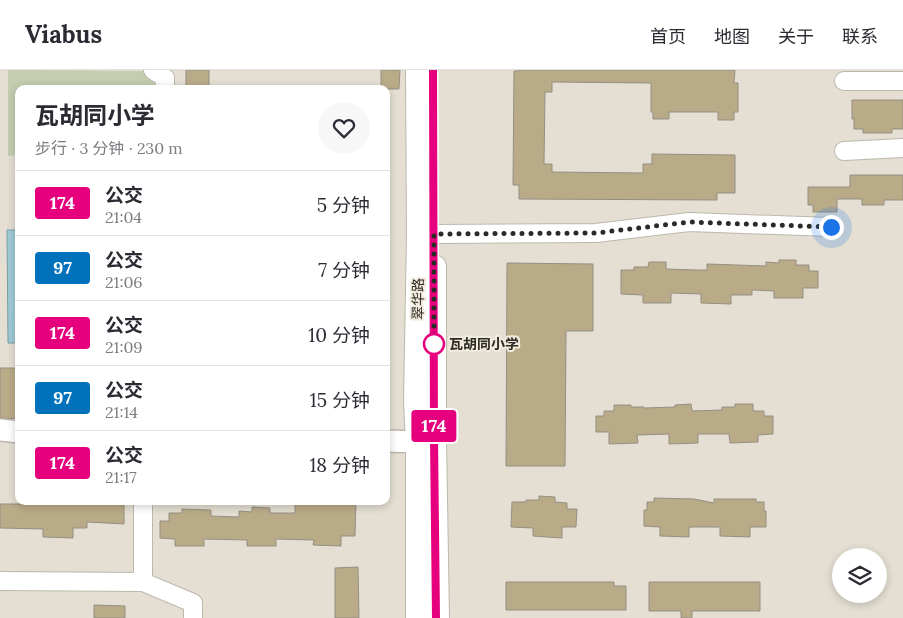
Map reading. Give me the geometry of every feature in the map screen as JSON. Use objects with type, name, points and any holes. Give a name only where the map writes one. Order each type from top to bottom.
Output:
[{"type":"main road","name":"翠华路","points":[[418,70],[419,236],[416,402],[426,440],[436,618]]},
{"type":"main road","name":"翠华路","points":[[418,618],[434,234],[433,70]]},
{"type":"street","points":[[153,70],[165,78],[165,85]]},
{"type":"street","points":[[844,81],[903,81]]},
{"type":"street","points":[[844,151],[903,148]]},
{"type":"street","points":[[434,234],[596,233],[689,222],[831,227]]},
{"type":"street","points":[[0,430],[15,432]]},
{"type":"street","points":[[390,441],[426,440]]},
{"type":"street","points":[[143,505],[143,582]]},
{"type":"street","points":[[0,581],[143,582],[193,603],[193,618]]},
{"type":"green space","points":[[8,70],[143,71],[157,80],[157,85],[15,85],[15,155],[8,156]]},
{"type":"water","points":[[7,230],[15,230],[15,343],[8,343]]},
{"type":"building","points":[[186,70],[209,70],[209,85],[186,85]]},
{"type":"building","points":[[381,70],[400,70],[399,89],[390,89],[390,85],[381,85]]},
{"type":"building","points":[[735,70],[734,83],[738,83],[738,112],[734,112],[734,120],[718,120],[718,112],[669,112],[669,119],[653,119],[653,112],[651,112],[651,83],[552,82],[552,92],[545,92],[544,164],[552,164],[552,172],[643,173],[643,164],[652,164],[652,154],[735,155],[735,193],[717,193],[717,200],[519,199],[519,185],[513,185],[514,71]]},
{"type":"building","points":[[852,100],[903,100],[903,129],[892,129],[892,133],[863,133],[863,129],[854,129]]},
{"type":"building","points":[[850,175],[903,175],[903,200],[884,200],[884,205],[862,205],[862,199],[837,199],[837,212],[813,212],[813,205],[808,205],[808,187],[850,187]]},
{"type":"building","points":[[779,260],[796,260],[796,265],[809,265],[809,271],[818,271],[818,288],[803,288],[803,298],[774,298],[774,291],[752,290],[752,295],[731,295],[731,304],[701,303],[701,294],[671,293],[671,303],[643,303],[643,295],[621,294],[621,270],[634,270],[634,267],[648,267],[649,262],[666,262],[666,269],[707,270],[707,264],[766,266],[766,262],[779,263]]},
{"type":"building","points":[[507,263],[593,264],[593,331],[566,331],[565,466],[506,466]]},
{"type":"building","points":[[0,368],[15,368],[15,419],[0,418]]},
{"type":"building","points":[[691,404],[692,411],[722,410],[722,407],[735,407],[735,404],[753,404],[753,411],[764,411],[764,416],[773,416],[773,434],[758,435],[758,442],[730,443],[729,434],[698,434],[698,443],[669,444],[669,434],[637,435],[638,443],[609,444],[609,432],[596,432],[596,416],[604,416],[604,411],[614,411],[614,405],[631,405],[631,407],[644,408],[675,407],[675,405]]},
{"type":"building","points":[[539,496],[555,497],[555,502],[567,503],[567,509],[577,509],[576,527],[562,527],[562,538],[533,536],[533,528],[511,527],[512,502],[539,500]]},
{"type":"building","points":[[654,498],[694,499],[714,503],[714,499],[756,499],[756,502],[764,502],[766,527],[750,527],[750,537],[720,536],[720,527],[689,527],[689,537],[660,536],[660,527],[644,526],[644,510],[647,510],[647,502],[654,502]]},
{"type":"building","points":[[0,504],[124,505],[124,524],[87,522],[87,528],[73,528],[73,538],[43,537],[43,529],[0,528]]},
{"type":"building","points":[[295,505],[356,505],[355,536],[341,536],[341,546],[313,545],[314,540],[276,539],[276,546],[247,546],[247,540],[204,539],[204,546],[175,546],[175,539],[160,538],[160,521],[169,521],[169,513],[182,513],[182,509],[211,510],[211,516],[239,517],[239,511],[252,512],[252,507],[270,508],[270,513],[295,513]]},
{"type":"building","points":[[358,567],[359,618],[335,618],[335,568]]},
{"type":"building","points":[[506,582],[614,582],[614,586],[626,586],[626,610],[506,610]]},
{"type":"building","points":[[649,582],[760,582],[760,611],[692,611],[692,618],[681,618],[681,611],[649,611]]},
{"type":"building","points":[[94,605],[125,606],[125,618],[94,618]]},
{"type":"bus line","name":"174","points":[[433,70],[436,618]]},
{"type":"place","name":"瓦胡同小学","points":[[434,344]]},
{"type":"route","points":[[434,344],[434,234],[596,233],[689,222],[831,227]]}]
